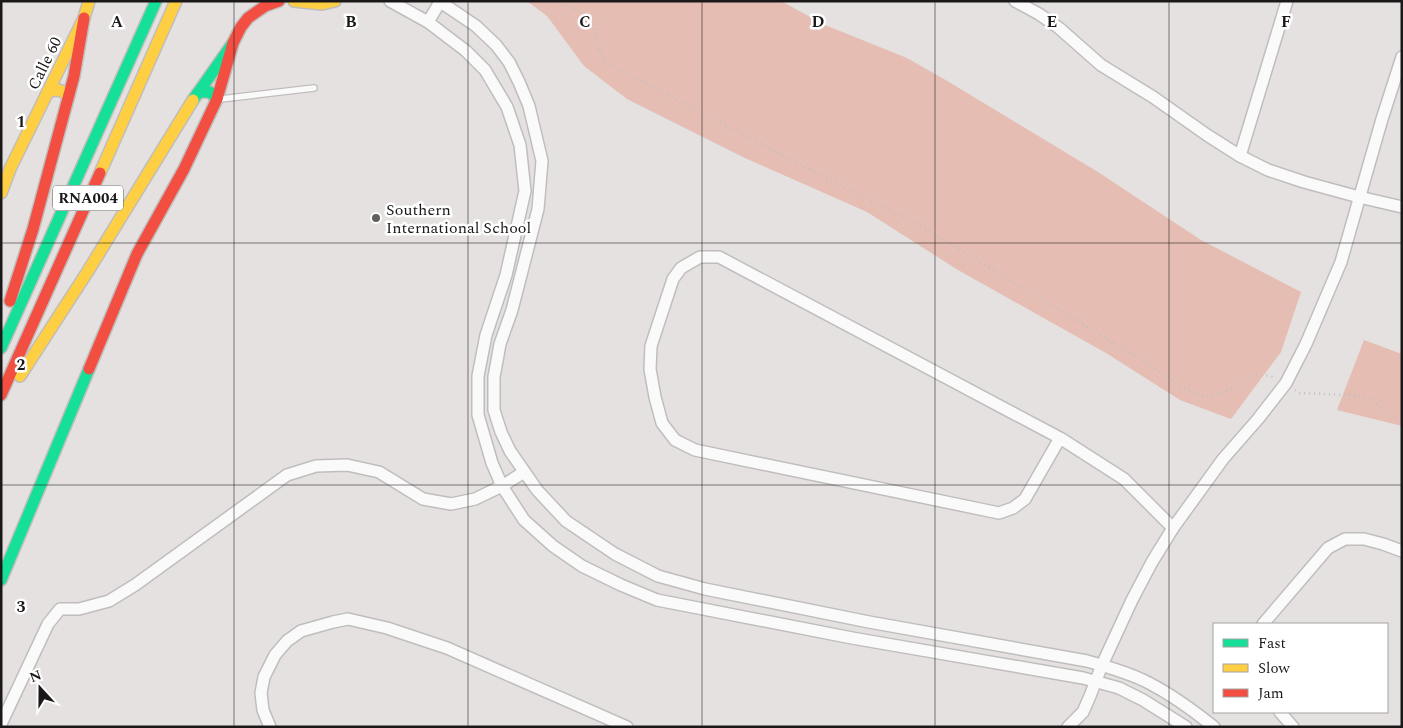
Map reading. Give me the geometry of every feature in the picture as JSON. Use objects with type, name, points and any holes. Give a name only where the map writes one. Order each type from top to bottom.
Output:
[{"type":"main road","name":"Calle 60","points":[[1,193],[6,168],[48,92],[84,18],[89,1]]},
{"type":"main road","name":"RNA004","points":[[1,348],[156,1]]},
{"type":"main road","name":"RNA004","points":[[1,394],[176,1]]},
{"type":"main road","points":[[1,404],[88,272],[197,94],[241,27],[248,18],[265,6],[279,1]]},
{"type":"main road","points":[[294,1],[322,4],[335,1]]},
{"type":"main road","points":[[1,328],[34,229],[77,64],[84,18]]},
{"type":"main road","points":[[1,580],[136,254],[184,169],[217,99],[232,43]]},
{"type":"main road","points":[[48,92],[61,90],[69,95]]},
{"type":"main road","points":[[197,94],[206,91],[210,92],[217,99]]},
{"type":"street","points":[[390,1],[428,22],[466,51],[485,70],[507,107],[520,145],[525,191],[506,275],[486,334],[478,376],[478,416],[492,463],[502,486],[524,520],[553,546],[582,566],[657,600],[852,638],[1096,681],[1119,688],[1143,700],[1186,727]]},
{"type":"street","points":[[1015,1],[1059,28],[1102,65],[1240,156],[1268,170],[1359,197],[1402,207]]},
{"type":"street","points":[[1240,156],[1287,1]]},
{"type":"street","points":[[428,22],[440,2],[476,26],[496,45],[509,62],[529,106],[542,161],[538,209],[512,310],[500,344],[494,377],[494,410],[510,451],[537,490],[566,521],[615,554],[658,576],[705,589],[849,618],[1087,661],[1116,669],[1148,682],[1214,727]]},
{"type":"street","points":[[1068,727],[1083,712],[1132,600],[1173,528],[1223,459],[1286,383],[1306,344],[1341,262],[1402,57]]},
{"type":"street","points":[[1060,438],[1025,499],[1013,508],[999,512],[695,450],[675,440],[662,424],[650,369],[652,346],[673,279],[681,268],[700,257],[719,257],[1060,438],[1124,479],[1173,528]]},
{"type":"street","points":[[1,724],[48,624],[60,609],[79,609],[109,601],[135,585],[287,476],[316,466],[347,465],[379,472],[422,499],[451,504],[475,499],[502,486],[524,472]]},
{"type":"street","points":[[1264,623],[1328,548],[1346,540],[1364,539],[1402,551]]},
{"type":"street","points":[[270,727],[263,710],[261,693],[264,677],[275,655],[287,641],[301,631],[348,619],[387,628],[447,648],[627,727]]},
{"type":"street","points":[[1281,713],[1293,727]]},
{"type":"lane","points":[[217,99],[314,88]]},
{"type":"path","points":[[556,1],[583,13],[594,23],[599,49],[605,61],[853,192],[916,223],[1152,366],[1179,386],[1206,397],[1229,390],[1255,374],[1270,376],[1286,383],[1300,393],[1351,395],[1372,398],[1381,409],[1391,416],[1402,420]]},
{"type":"shaded area","points":[[527,1],[781,1],[825,25],[907,58],[1098,172],[1201,240],[1301,292],[1281,352],[1231,419],[1180,400],[1106,353],[958,270],[867,212],[745,158],[627,99],[584,66],[547,16]]},
{"type":"shaded area","points":[[1364,340],[1402,354],[1402,426],[1337,410]]},
{"type":"traffic: fast","points":[[1,348],[156,1]]},
{"type":"traffic: fast","points":[[193,100],[233,43]]},
{"type":"traffic: fast","points":[[197,94],[210,92],[217,99]]},
{"type":"traffic: fast","points":[[1,580],[89,369]]},
{"type":"traffic: slow","points":[[1,193],[10,169],[84,18],[89,1]]},
{"type":"traffic: slow","points":[[100,173],[176,1]]},
{"type":"traffic: slow","points":[[294,1],[322,4],[335,1]]},
{"type":"traffic: slow","points":[[48,91],[59,90],[69,95]]},
{"type":"traffic: slow","points":[[20,376],[88,271],[193,100]]},
{"type":"traffic: jam","points":[[89,369],[137,254],[184,169],[217,99],[233,43],[241,27],[248,18],[265,6],[279,1]]},
{"type":"traffic: jam","points":[[10,301],[33,229],[74,76],[84,18]]},
{"type":"traffic: jam","points":[[1,395],[100,173]]},
{"type":"place","name":"Southern International School","points":[[376,218]]}]
